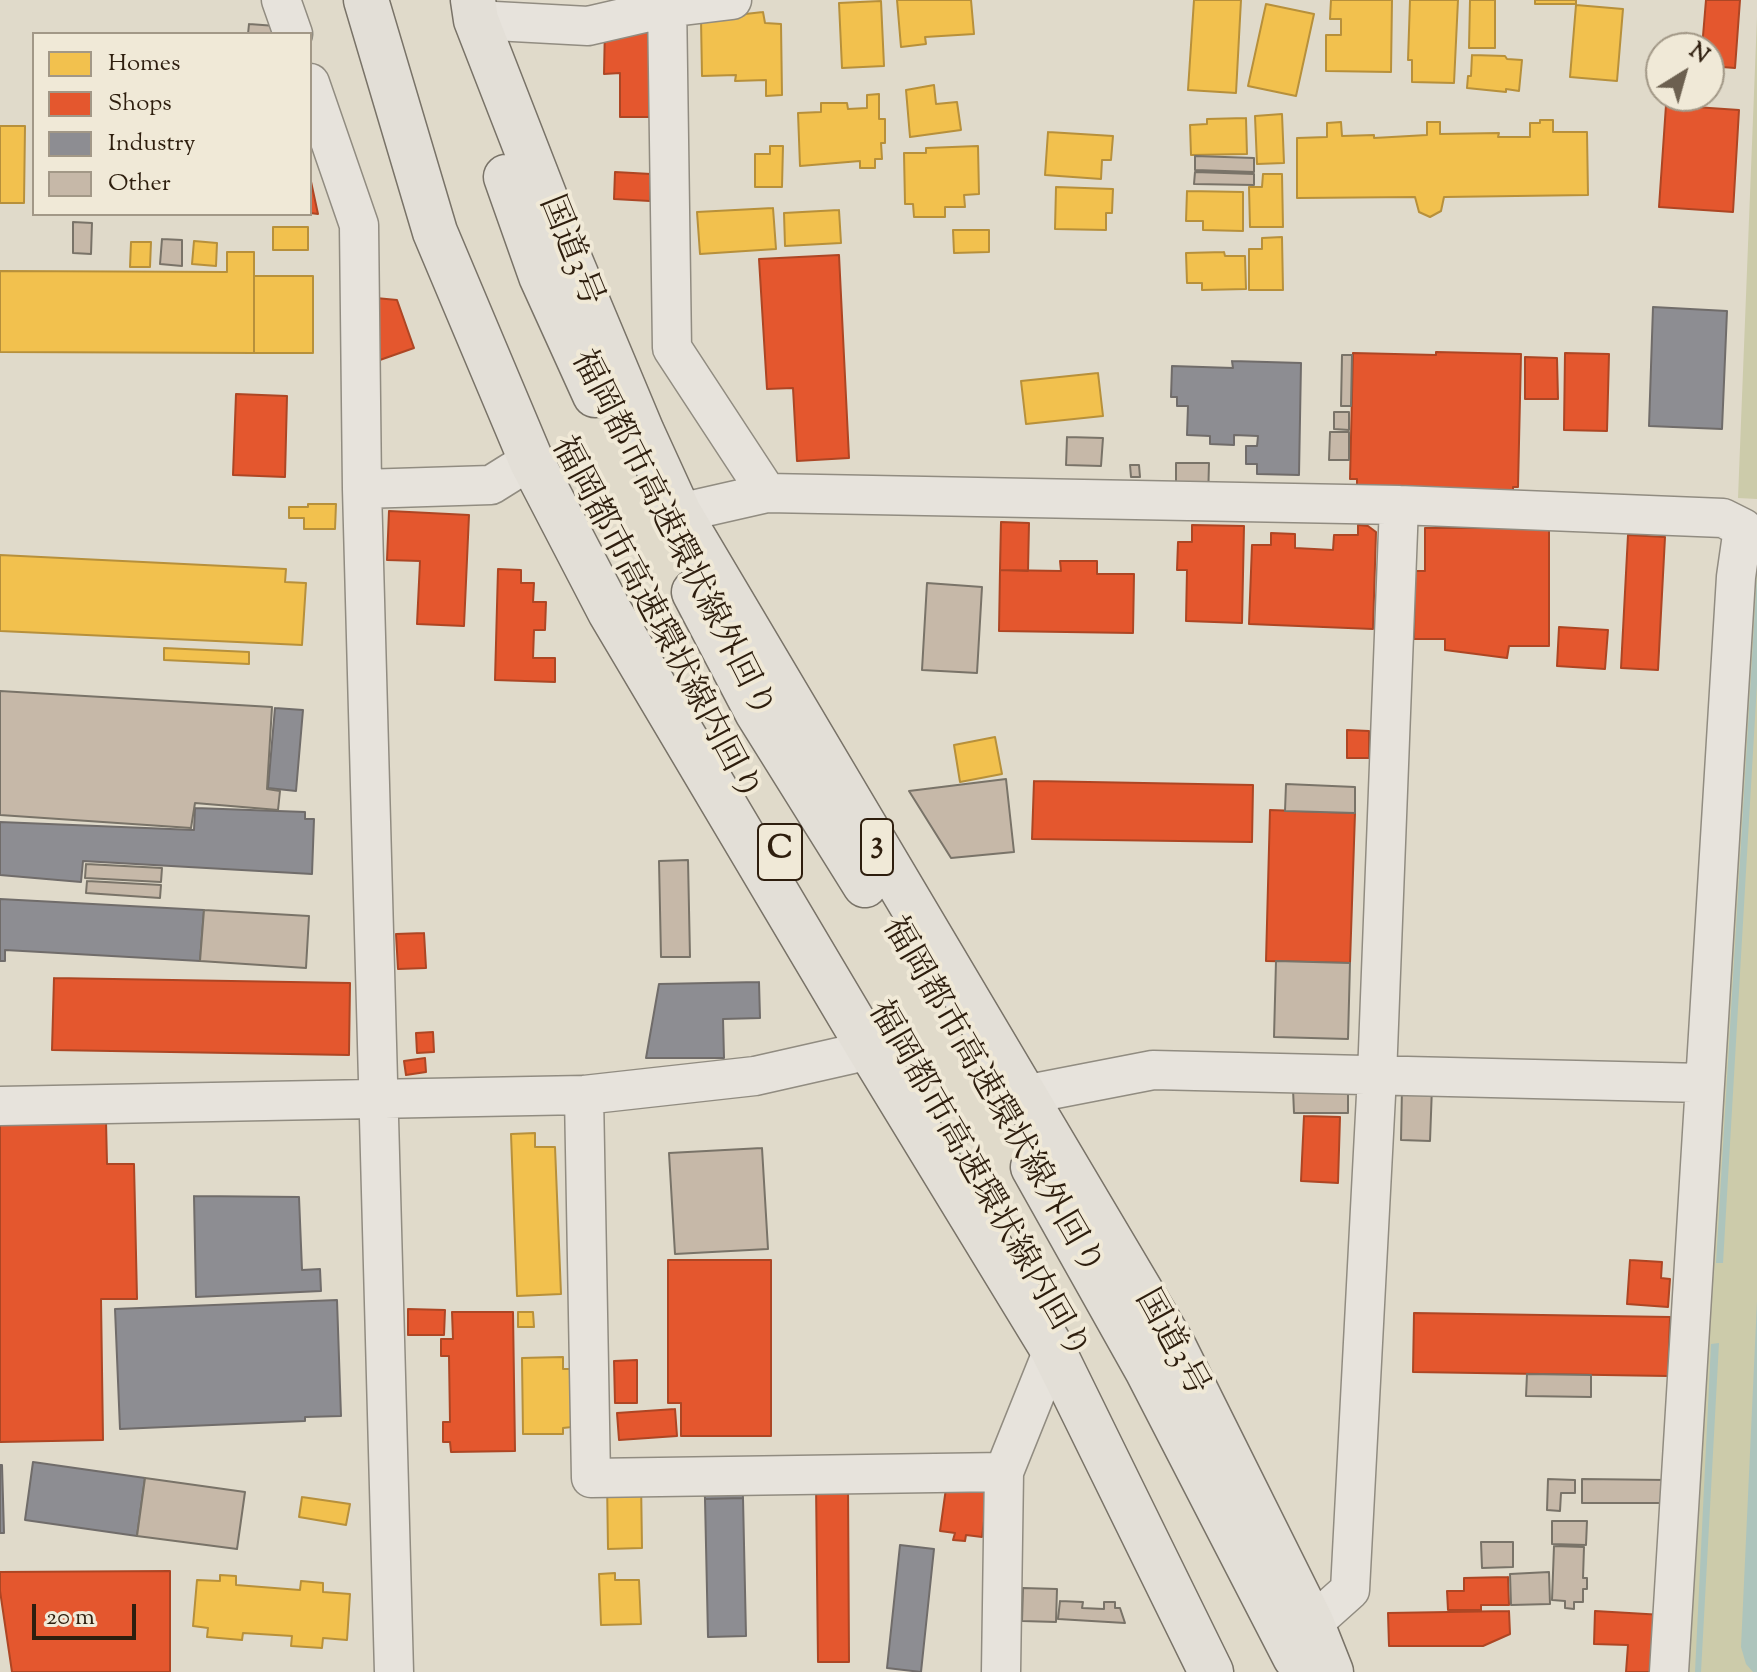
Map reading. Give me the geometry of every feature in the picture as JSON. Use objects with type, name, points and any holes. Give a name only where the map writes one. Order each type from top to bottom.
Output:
[{"type":"highway","points":[[366,0],[435,232],[531,460],[610,612],[870,1050],[1053,1350],[1211,1672]]},
{"type":"highway","name":"福岡都市高速環状線内回り","points":[[391,0],[431,129],[491,295],[581,498],[711,743],[841,947],[949,1130],[1102,1402],[1199,1590],[1237,1672]]},
{"type":"highway","name":"国道3号","points":[[466,7],[642,432],[679,513],[1175,1349],[1312,1624],[1331,1672]]},
{"type":"highway","name":"福岡都市高速環状線外回り","points":[[466,7],[483,112],[541,276],[631,474],[757,712],[981,1075],[1132,1343],[1302,1672]]},
{"type":"highway","points":[[1199,1590],[1227,1672]]},
{"type":"street","points":[[281,0],[292,32]]},
{"type":"street","points":[[466,7],[588,26],[666,4],[732,0]]},
{"type":"street","points":[[666,4],[672,348],[767,493]]},
{"type":"street","points":[[312,89],[359,225],[362,489],[394,1672]]},
{"type":"street","points":[[362,489],[491,485],[531,460]]},
{"type":"street","points":[[679,513],[767,493],[1399,505],[1723,518],[1743,528],[1736,577],[1703,1083],[1669,1672]]},
{"type":"street","points":[[1312,1624],[1350,1590],[1377,1076],[1399,505]]},
{"type":"street","points":[[0,1106],[584,1095],[755,1076],[870,1050]]},
{"type":"street","points":[[1024,1095],[1153,1070],[1703,1083]]},
{"type":"street","points":[[584,1095],[591,1478],[1004,1472]]},
{"type":"street","points":[[1001,1672],[1004,1472],[1053,1350]]},
{"type":"green space","points":[[1757,17],[1757,499],[1738,498]]},
{"type":"green space","points":[[1757,560],[1757,1672],[1689,1672],[1746,574]]},
{"type":"water","points":[[1757,575],[1757,684],[1723,1263],[1716,1263]]},
{"type":"water","points":[[1757,1301],[1757,1672],[1753,1672],[1746,1664],[1741,1647]]},
{"type":"water","points":[[1719,1343],[1701,1672],[1695,1672],[1711,1344]]},
{"type":"building: Homes","points":[[897,0],[971,0],[974,34],[925,37],[926,44],[901,47]]},
{"type":"building: Homes","points":[[1194,0],[1241,0],[1236,93],[1188,90]]},
{"type":"building: Homes","points":[[1331,0],[1392,0],[1391,72],[1326,71],[1326,35],[1341,35],[1341,19],[1330,19]]},
{"type":"building: Homes","points":[[1410,0],[1458,0],[1454,83],[1412,82],[1412,60],[1408,60]]},
{"type":"building: Homes","points":[[1470,0],[1495,0],[1495,48],[1469,48]]},
{"type":"building: Homes","points":[[1535,0],[1576,0],[1576,4],[1535,4]]},
{"type":"building: Homes","points":[[881,1],[884,66],[842,68],[839,3]]},
{"type":"building: Homes","points":[[1266,4],[1314,14],[1296,96],[1248,86]]},
{"type":"building: Homes","points":[[1576,5],[1623,9],[1617,81],[1570,77]]},
{"type":"building: Homes","points":[[763,12],[765,23],[781,24],[782,95],[766,96],[766,80],[735,81],[736,75],[702,76],[701,19]]},
{"type":"building: Homes","points":[[1472,55],[1522,60],[1519,91],[1467,88]]},
{"type":"building: Homes","points":[[934,85],[936,104],[957,102],[961,130],[910,137],[906,90]]},
{"type":"building: Homes","points":[[879,94],[879,119],[885,119],[885,143],[881,143],[882,159],[875,159],[875,168],[860,168],[860,161],[800,166],[798,113],[821,112],[821,103],[847,103],[848,109],[867,108],[867,95]]},
{"type":"building: Homes","points":[[1282,114],[1284,163],[1257,164],[1255,116]]},
{"type":"building: Homes","points":[[1246,118],[1247,154],[1191,155],[1190,125],[1207,124],[1207,119]]},
{"type":"building: Homes","points":[[1540,120],[1553,120],[1553,132],[1587,132],[1588,195],[1444,197],[1441,211],[1430,217],[1419,212],[1415,197],[1297,198],[1297,138],[1327,137],[1327,123],[1341,122],[1342,136],[1427,135],[1427,122],[1440,122],[1440,134],[1499,133],[1498,137],[1530,137],[1530,123],[1540,123]]},
{"type":"building: Homes","points":[[0,126],[25,126],[24,203],[0,203]]},
{"type":"building: Homes","points":[[1048,132],[1113,136],[1111,160],[1102,160],[1101,179],[1045,175]]},
{"type":"building: Homes","points":[[770,146],[783,146],[782,187],[755,187],[755,154],[770,154]]},
{"type":"building: Homes","points":[[978,146],[979,194],[964,195],[965,207],[945,207],[945,217],[914,217],[913,204],[905,204],[904,153],[926,153],[926,148]]},
{"type":"building: Homes","points":[[1263,174],[1282,174],[1283,227],[1250,227],[1249,187],[1262,187]]},
{"type":"building: Homes","points":[[1056,187],[1113,189],[1112,213],[1106,213],[1106,230],[1055,229]]},
{"type":"building: Homes","points":[[1187,191],[1243,192],[1243,231],[1203,230],[1203,221],[1186,221]]},
{"type":"building: Homes","points":[[773,208],[776,249],[700,254],[697,212]]},
{"type":"building: Homes","points":[[839,210],[841,243],[785,246],[784,213]]},
{"type":"building: Homes","points":[[273,227],[308,227],[308,250],[273,250]]},
{"type":"building: Homes","points":[[953,230],[989,230],[989,252],[954,253]]},
{"type":"building: Homes","points":[[1282,237],[1283,290],[1249,290],[1249,249],[1262,249],[1262,238]]},
{"type":"building: Homes","points":[[194,241],[217,243],[216,266],[192,264]]},
{"type":"building: Homes","points":[[131,242],[151,242],[150,267],[130,267]]},
{"type":"building: Homes","points":[[227,252],[254,252],[254,353],[0,352],[0,271],[227,272]]},
{"type":"building: Homes","points":[[1224,252],[1225,256],[1245,256],[1246,289],[1202,290],[1202,283],[1187,283],[1186,253]]},
{"type":"building: Homes","points":[[254,276],[313,276],[313,353],[254,353]]},
{"type":"building: Homes","points":[[1098,373],[1103,416],[1026,424],[1021,381]]},
{"type":"building: Homes","points":[[308,504],[336,504],[335,529],[304,529],[304,518],[289,518],[289,507],[308,507]]},
{"type":"building: Homes","points":[[0,555],[286,569],[285,582],[306,583],[302,645],[0,631]]},
{"type":"building: Homes","points":[[164,648],[249,652],[249,664],[164,660]]},
{"type":"building: Homes","points":[[995,737],[1002,774],[960,782],[954,745]]},
{"type":"building: Homes","points":[[535,1133],[535,1147],[555,1147],[561,1294],[517,1296],[511,1134]]},
{"type":"building: Homes","points":[[518,1312],[533,1312],[534,1327],[518,1327]]},
{"type":"building: Homes","points":[[563,1357],[563,1369],[571,1369],[572,1427],[563,1428],[563,1434],[523,1434],[522,1358]]},
{"type":"building: Homes","points":[[641,1479],[642,1548],[608,1549],[607,1480]]},
{"type":"building: Homes","points":[[302,1497],[350,1504],[346,1525],[299,1517]]},
{"type":"building: Homes","points":[[615,1573],[615,1580],[639,1580],[641,1624],[601,1625],[599,1574]]},
{"type":"building: Homes","points":[[220,1575],[236,1576],[236,1585],[300,1590],[301,1581],[323,1583],[323,1592],[350,1594],[347,1640],[323,1638],[322,1648],[291,1646],[292,1636],[243,1633],[242,1640],[207,1637],[208,1628],[193,1626],[197,1580],[220,1581]]},
{"type":"building: Shops","points":[[1706,0],[1740,0],[1735,68],[1725,67],[1725,32],[1703,32]]},
{"type":"building: Shops","points":[[656,21],[656,117],[620,117],[620,73],[604,74],[605,25]]},
{"type":"building: Shops","points":[[1739,110],[1733,212],[1659,207],[1666,112]]},
{"type":"building: Shops","points":[[615,172],[651,174],[650,201],[614,199]]},
{"type":"building: Shops","points":[[312,186],[318,214],[312,213]]},
{"type":"building: Shops","points":[[839,255],[849,458],[797,461],[793,388],[767,389],[759,259]]},
{"type":"building: Shops","points":[[376,298],[397,300],[414,348],[377,361]]},
{"type":"building: Shops","points":[[1436,352],[1521,354],[1518,487],[1513,487],[1513,491],[1357,487],[1357,479],[1350,479],[1353,353],[1436,355]]},
{"type":"building: Shops","points":[[1565,353],[1609,354],[1607,431],[1564,430]]},
{"type":"building: Shops","points":[[1525,357],[1557,358],[1558,399],[1525,399]]},
{"type":"building: Shops","points":[[236,394],[287,396],[285,477],[233,475]]},
{"type":"building: Shops","points":[[389,511],[469,515],[464,626],[417,624],[420,561],[387,560]]},
{"type":"building: Shops","points":[[1001,522],[1029,523],[1028,571],[1000,570]]},
{"type":"building: Shops","points":[[1192,525],[1244,526],[1242,623],[1186,621],[1187,570],[1177,570],[1178,542],[1192,542]]},
{"type":"building: Shops","points":[[1358,525],[1368,526],[1376,532],[1373,629],[1249,624],[1252,545],[1271,545],[1271,533],[1295,534],[1295,548],[1333,550],[1334,535],[1358,535]]},
{"type":"building: Shops","points":[[1425,528],[1549,528],[1549,646],[1509,646],[1507,658],[1445,650],[1445,639],[1414,639],[1415,571],[1425,571]]},
{"type":"building: Shops","points":[[1628,535],[1665,537],[1658,670],[1621,668]]},
{"type":"building: Shops","points":[[1060,561],[1097,561],[1097,574],[1134,574],[1133,633],[999,631],[1000,570],[1061,571]]},
{"type":"building: Shops","points":[[498,569],[521,570],[521,583],[534,583],[533,602],[546,602],[545,630],[534,630],[533,658],[555,658],[555,682],[495,680]]},
{"type":"building: Shops","points":[[1559,627],[1608,630],[1605,669],[1557,666]]},
{"type":"building: Shops","points":[[1347,730],[1369,731],[1369,758],[1347,758]]},
{"type":"building: Shops","points":[[1034,781],[1253,785],[1252,842],[1032,839]]},
{"type":"building: Shops","points":[[1270,810],[1355,813],[1350,963],[1266,961]]},
{"type":"building: Shops","points":[[424,933],[426,968],[398,969],[396,934]]},
{"type":"building: Shops","points":[[54,978],[350,983],[349,1055],[52,1050]]},
{"type":"building: Shops","points":[[433,1032],[434,1052],[417,1053],[416,1033]]},
{"type":"building: Shops","points":[[425,1058],[426,1072],[406,1075],[404,1061]]},
{"type":"building: Shops","points":[[1304,1116],[1340,1117],[1338,1183],[1301,1181]]},
{"type":"building: Shops","points":[[106,1121],[107,1164],[134,1164],[137,1299],[101,1299],[103,1440],[0,1442],[0,1123]]},
{"type":"building: Shops","points":[[668,1260],[771,1260],[771,1436],[681,1436],[681,1403],[668,1403]]},
{"type":"building: Shops","points":[[1630,1260],[1662,1262],[1661,1278],[1670,1279],[1668,1307],[1627,1304]]},
{"type":"building: Shops","points":[[408,1309],[445,1310],[444,1335],[408,1335]]},
{"type":"building: Shops","points":[[452,1312],[513,1312],[515,1451],[451,1452],[450,1442],[443,1442],[443,1422],[450,1422],[449,1356],[441,1356],[441,1339],[453,1339]]},
{"type":"building: Shops","points":[[1414,1313],[1670,1317],[1668,1376],[1413,1372]]},
{"type":"building: Shops","points":[[637,1360],[637,1403],[615,1403],[614,1361]]},
{"type":"building: Shops","points":[[675,1409],[677,1436],[619,1440],[617,1413]]},
{"type":"building: Shops","points":[[948,1474],[989,1480],[982,1537],[966,1535],[965,1541],[953,1540],[955,1533],[940,1531]]},
{"type":"building: Shops","points":[[816,1483],[848,1483],[849,1662],[818,1662]]},
{"type":"building: Shops","points":[[170,1571],[170,1672],[12,1672],[0,1572]]},
{"type":"building: Shops","points":[[1508,1577],[1509,1605],[1481,1605],[1481,1610],[1448,1610],[1447,1591],[1464,1591],[1464,1578]]},
{"type":"building: Shops","points":[[1509,1611],[1510,1634],[1483,1646],[1389,1646],[1388,1613]]},
{"type":"building: Shops","points":[[1595,1611],[1663,1615],[1660,1672],[1626,1672],[1628,1645],[1594,1644]]},
{"type":"building: Industry","points":[[1653,307],[1727,311],[1722,429],[1649,426]]},
{"type":"building: Industry","points":[[1232,361],[1301,363],[1299,475],[1257,474],[1257,464],[1246,464],[1246,446],[1257,446],[1258,436],[1234,435],[1234,445],[1210,444],[1210,436],[1187,435],[1188,406],[1177,406],[1177,397],[1171,397],[1172,366],[1233,368]]},
{"type":"building: Industry","points":[[275,708],[303,710],[296,791],[268,788]]},
{"type":"building: Industry","points":[[195,808],[305,812],[305,819],[314,819],[312,874],[83,861],[81,882],[0,875],[0,822],[194,830]]},
{"type":"building: Industry","points":[[0,899],[204,910],[200,961],[5,950],[5,961],[0,961]]},
{"type":"building: Industry","points":[[759,982],[760,1018],[723,1019],[724,1058],[646,1058],[659,984]]},
{"type":"building: Industry","points":[[194,1196],[299,1197],[302,1270],[320,1269],[321,1291],[196,1297]]},
{"type":"building: Industry","points":[[337,1300],[341,1416],[305,1417],[305,1421],[120,1429],[115,1309]]},
{"type":"building: Industry","points":[[33,1462],[145,1478],[137,1536],[25,1520]]},
{"type":"building: Industry","points":[[2,1465],[4,1533],[0,1533]]},
{"type":"building: Industry","points":[[742,1478],[743,1498],[705,1499],[704,1479]]},
{"type":"building: Industry","points":[[743,1498],[746,1636],[708,1637],[705,1499]]},
{"type":"building: Industry","points":[[900,1545],[934,1549],[921,1672],[887,1668]]},
{"type":"building: Other","points":[[249,24],[276,26],[275,32],[248,32]]},
{"type":"building: Other","points":[[1195,156],[1254,158],[1254,172],[1195,170]]},
{"type":"building: Other","points":[[1195,172],[1254,174],[1254,185],[1194,184]]},
{"type":"building: Other","points":[[73,222],[92,223],[91,254],[73,253]]},
{"type":"building: Other","points":[[162,239],[182,240],[182,266],[160,264]]},
{"type":"building: Other","points":[[1342,355],[1352,355],[1351,406],[1341,406]]},
{"type":"building: Other","points":[[1334,412],[1349,412],[1349,430],[1334,429]]},
{"type":"building: Other","points":[[1330,432],[1349,432],[1349,460],[1329,460]]},
{"type":"building: Other","points":[[1067,437],[1103,438],[1101,466],[1066,465]]},
{"type":"building: Other","points":[[1176,463],[1209,463],[1208,501],[1176,489]]},
{"type":"building: Other","points":[[1130,465],[1139,465],[1140,477],[1131,477]]},
{"type":"building: Other","points":[[927,583],[982,587],[977,673],[922,670]]},
{"type":"building: Other","points":[[0,691],[272,707],[267,789],[280,791],[278,810],[195,803],[191,828],[0,815]]},
{"type":"building: Other","points":[[1006,779],[1014,852],[951,858],[909,791]]},
{"type":"building: Other","points":[[1286,784],[1355,787],[1355,813],[1285,811]]},
{"type":"building: Other","points":[[688,860],[690,957],[661,957],[659,861]]},
{"type":"building: Other","points":[[86,864],[162,868],[161,882],[85,878]]},
{"type":"building: Other","points":[[87,881],[161,885],[160,898],[86,893]]},
{"type":"building: Other","points":[[204,910],[309,916],[306,968],[200,961]]},
{"type":"building: Other","points":[[1276,961],[1350,963],[1348,1039],[1274,1037]]},
{"type":"building: Other","points":[[1402,1087],[1432,1087],[1430,1141],[1401,1140]]},
{"type":"building: Other","points":[[1293,1089],[1348,1089],[1348,1113],[1294,1113]]},
{"type":"building: Other","points":[[762,1148],[768,1249],[675,1254],[669,1153]]},
{"type":"building: Other","points":[[1527,1374],[1591,1375],[1591,1397],[1526,1396]]},
{"type":"building: Other","points":[[145,1478],[245,1492],[237,1549],[137,1536]]},
{"type":"building: Other","points":[[1548,1479],[1575,1480],[1575,1493],[1561,1493],[1560,1511],[1547,1510]]},
{"type":"building: Other","points":[[1582,1479],[1669,1480],[1669,1503],[1582,1503]]},
{"type":"building: Other","points":[[1552,1521],[1587,1521],[1586,1545],[1552,1544]]},
{"type":"building: Other","points":[[1481,1542],[1513,1542],[1513,1567],[1482,1568]]},
{"type":"building: Other","points":[[1554,1546],[1584,1547],[1583,1578],[1587,1578],[1587,1589],[1583,1589],[1583,1602],[1574,1602],[1574,1609],[1565,1608],[1565,1601],[1552,1600]]},
{"type":"building: Other","points":[[1549,1572],[1550,1604],[1511,1605],[1510,1574]]},
{"type":"building: Other","points":[[1023,1588],[1057,1589],[1056,1622],[1022,1621]]},
{"type":"building: Other","points":[[1060,1601],[1083,1602],[1082,1608],[1104,1609],[1104,1602],[1115,1602],[1115,1608],[1120,1608],[1125,1623],[1058,1619]]}]
